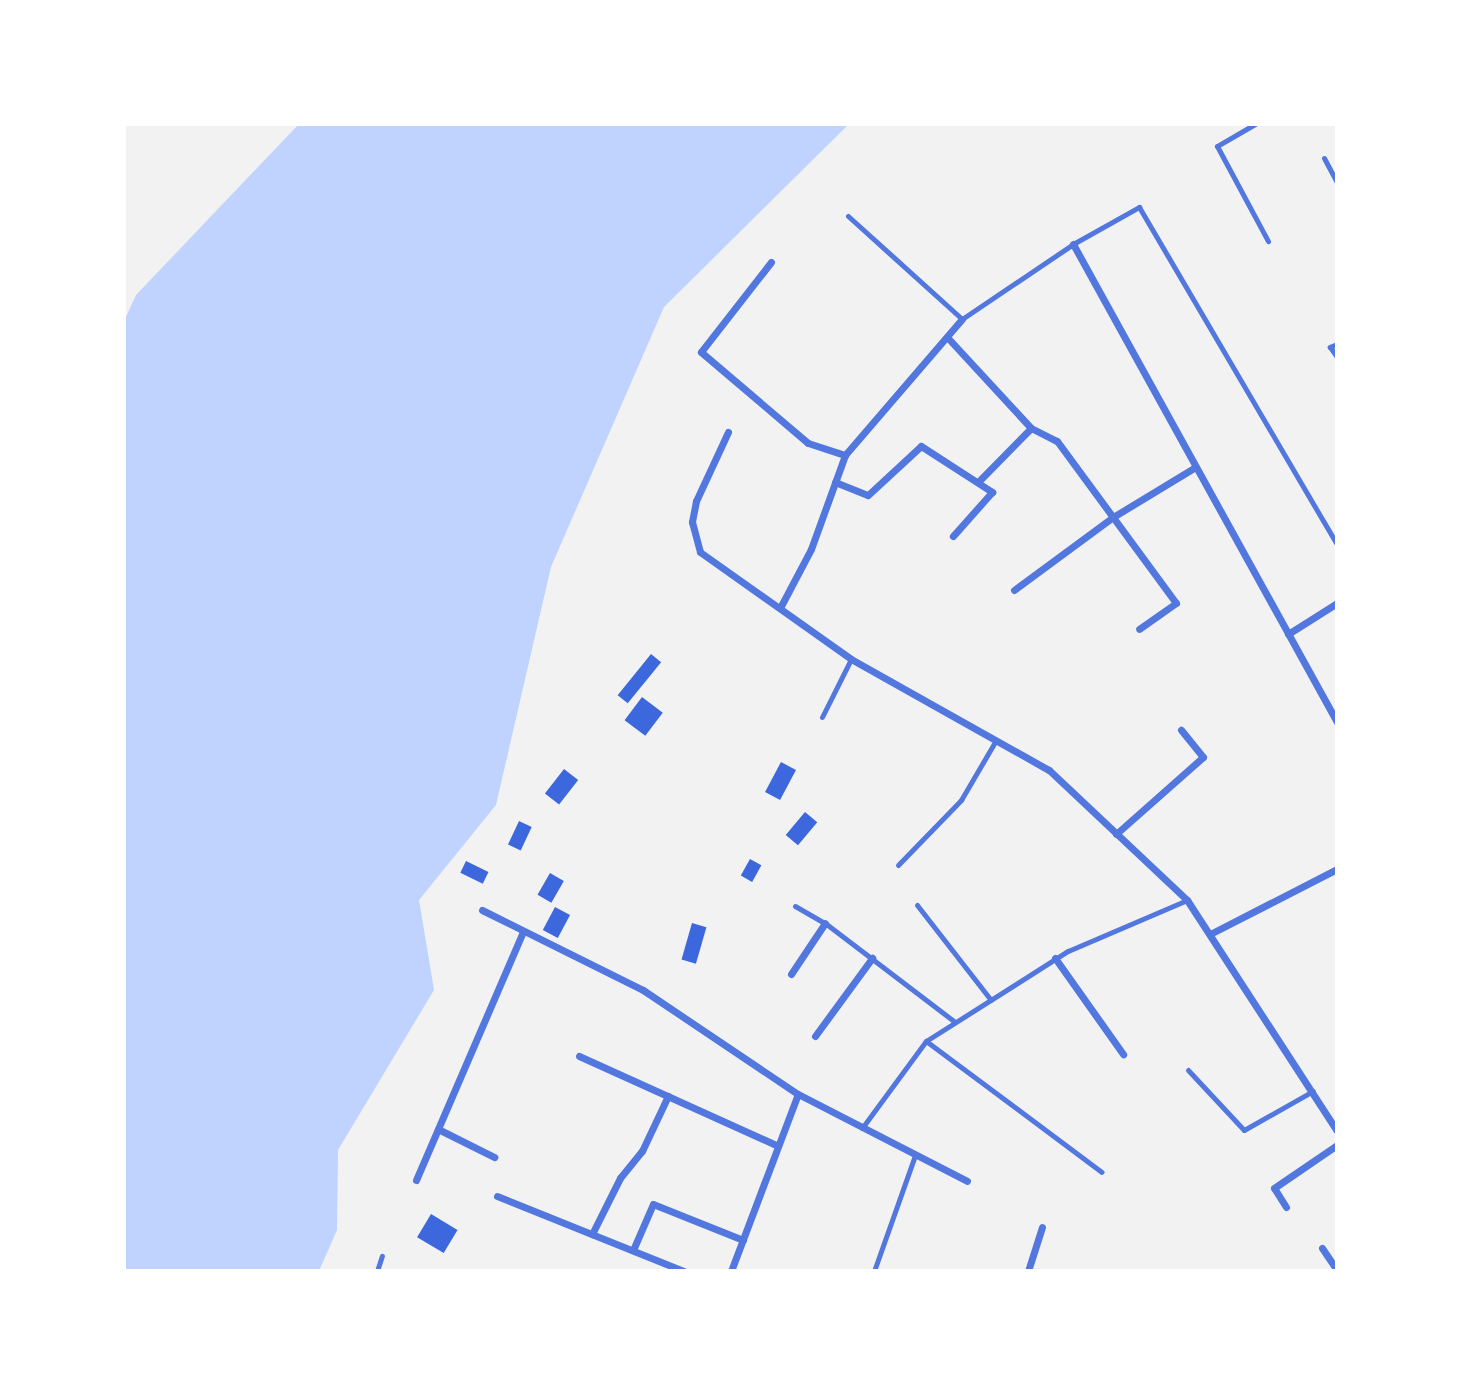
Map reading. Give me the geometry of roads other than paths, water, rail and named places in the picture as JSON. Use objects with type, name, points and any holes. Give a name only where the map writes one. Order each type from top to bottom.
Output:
[{"type":"street","points":[[1073,244],[1194,468],[1337,722]]},
{"type":"street","points":[[771,262],[701,352],[808,443],[845,455]]},
{"type":"street","points":[[781,606],[811,549],[845,455],[962,319]]},
{"type":"street","points":[[947,337],[1031,428],[1057,441],[1177,603],[1139,629]]},
{"type":"street","points":[[979,481],[1031,428]]},
{"type":"street","points":[[728,432],[696,501],[692,522],[700,552],[781,606],[851,659],[1049,770],[1187,900],[1212,933],[1337,1131]]},
{"type":"street","points":[[835,482],[868,495],[921,446],[979,481],[992,492],[953,536]]},
{"type":"street","points":[[1014,590],[1113,517],[1194,468]]},
{"type":"street","points":[[1287,634],[1337,603]]},
{"type":"street","points":[[1116,834],[1203,757],[1181,730]]},
{"type":"street","points":[[1212,933],[1337,869]]},
{"type":"street","points":[[482,910],[643,990],[797,1094],[967,1181]]},
{"type":"street","points":[[791,974],[825,923]]},
{"type":"street","points":[[416,1180],[523,931]]},
{"type":"street","points":[[815,1036],[872,958]]},
{"type":"street","points":[[1055,958],[1123,1054]]},
{"type":"street","points":[[579,1056],[778,1146]]},
{"type":"street","points":[[731,1271],[797,1094]]},
{"type":"street","points":[[593,1234],[620,1178],[642,1152],[668,1096]]},
{"type":"street","points":[[438,1129],[494,1157]]},
{"type":"street","points":[[1286,1207],[1274,1188],[1337,1145]]},
{"type":"street","points":[[497,1196],[684,1271]]},
{"type":"street","points":[[633,1250],[653,1204],[743,1240]]},
{"type":"street","points":[[1028,1271],[1042,1227]]},
{"type":"street","points":[[1322,1248],[1337,1270]]},
{"type":"lane","points":[[1255,124],[1217,146],[1268,241]]},
{"type":"lane","points":[[1324,158],[1337,182]]},
{"type":"lane","points":[[848,216],[962,319],[1073,244],[1139,207],[1337,545]]},
{"type":"lane","points":[[1337,344],[1330,347],[1337,357]]},
{"type":"lane","points":[[822,717],[851,659]]},
{"type":"lane","points":[[898,865],[961,800],[996,740]]},
{"type":"lane","points":[[862,1128],[926,1041],[1055,958],[1187,900]]},
{"type":"lane","points":[[917,905],[991,1000]]},
{"type":"lane","points":[[795,906],[825,923],[956,1022]]},
{"type":"lane","points":[[926,1041],[1102,1172]]},
{"type":"lane","points":[[1188,1070],[1244,1130],[1313,1091]]},
{"type":"lane","points":[[874,1271],[915,1155]]},
{"type":"lane","points":[[377,1271],[382,1256]]},
{"type":"water","points":[[299,124],[849,124],[664,307],[551,567],[496,805],[419,900],[434,990],[338,1150],[337,1230],[319,1271],[124,1271],[124,321],[136,295]]}]
